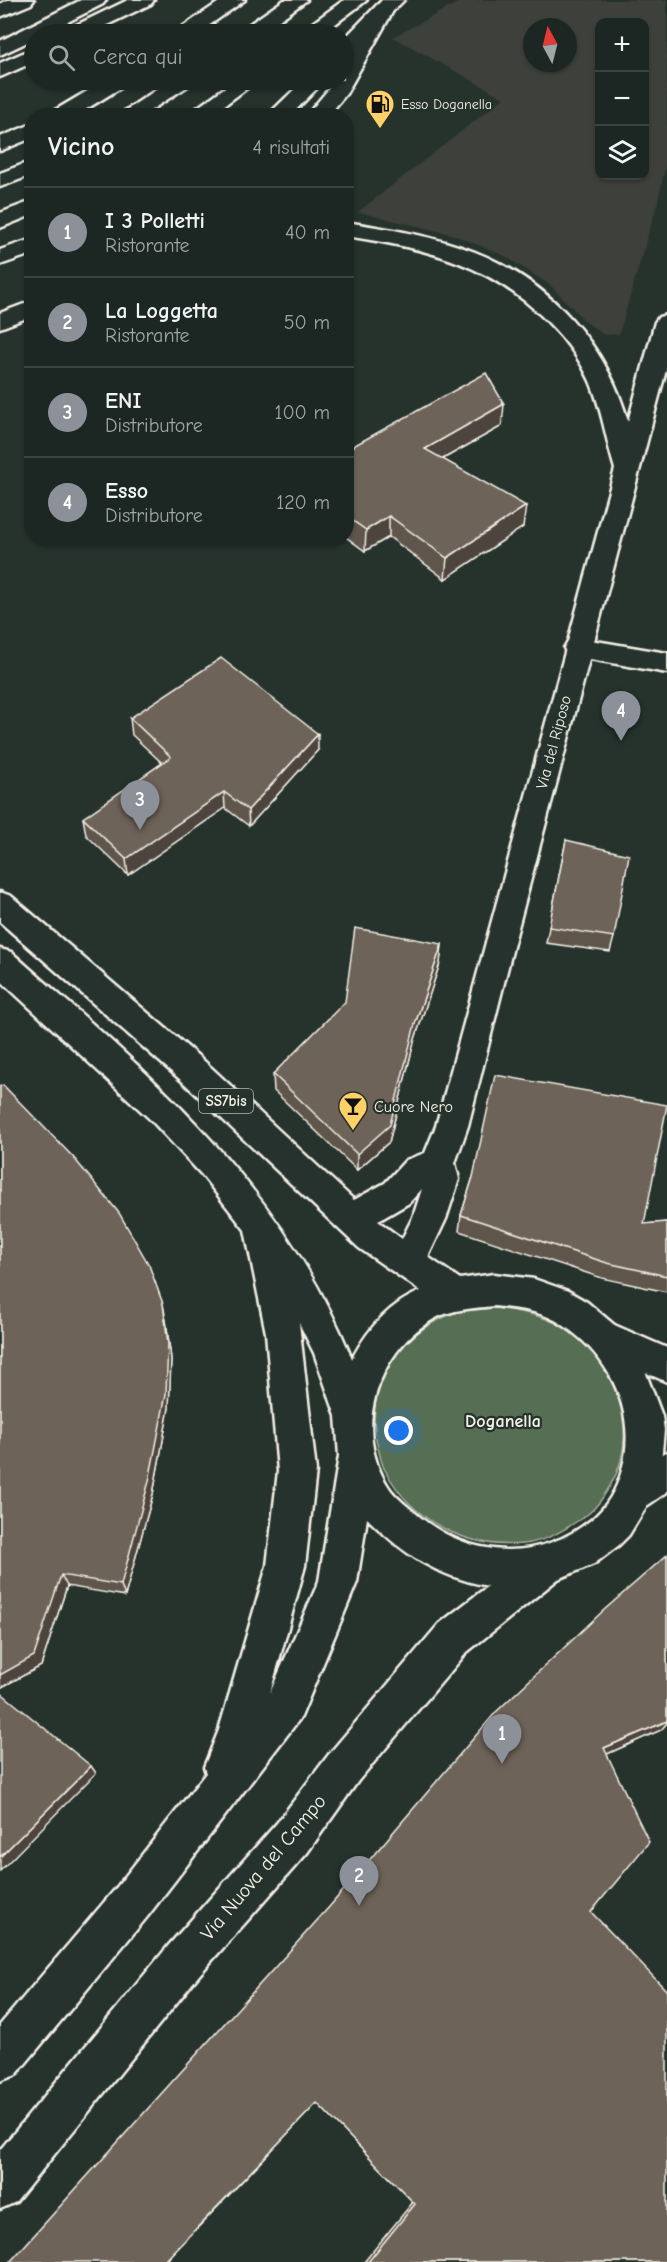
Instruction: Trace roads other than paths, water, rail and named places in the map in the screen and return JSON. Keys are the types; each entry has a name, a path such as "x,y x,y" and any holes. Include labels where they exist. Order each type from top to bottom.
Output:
{"main road":[{"path":"0,11 24,0"},
{"path":"49,24 96,0"},
{"path":"94,24 144,0"},
{"path":"200,24 235,0"},
{"path":"262,24 297,0"},
{"path":"324,24 357,0"},
{"path":"354,40 389,4"},
{"path":"354,63 389,4"},
{"path":"0,49 24,37"},
{"path":"0,71 24,59"},
{"path":"73,108 103,90"},
{"path":"140,108 168,90"},
{"path":"208,108 234,90"},
{"path":"285,108 304,90"},
{"path":"323,108 338,90"},
{"path":"0,146 24,134"},
{"path":"0,181 24,170"},
{"path":"0,221 24,210"},
{"path":"354,230 394,236 437,247 484,264 547,308 576,339 596,370 607,395 627,469"},
{"path":"0,258 24,249"},
{"path":"0,321 24,311"},
{"name":"Via del Riposo","path":"407,1264 429,1219 442,1179 438,1163 452,1126 667,322"},
{"path":"578,648 667,663"},
{"name":"SS7bis","path":"0,904 193,1071 351,1219 407,1264 454,1295"},
{"path":"0,961 166,1115 215,1166 261,1227 296,1282 329,1346 353,1413 357,1457 338,1582 287,1703 132,1902 0,2059"},
{"path":"351,1219 375,1208 397,1193 418,1170 438,1163"},
{"path":"206,1805 239,1732 271,1625 286,1566 297,1471 284,1333 261,1227"},
{"path":"353,1413 363,1372 386,1336 419,1309 454,1295 494,1290 534,1295 573,1312 605,1337 667,1365"},
{"path":"357,1457 375,1499 407,1533 448,1558 496,1570 544,1566 584,1549 608,1530 627,1508 635,1492 647,1428 639,1396 626,1365 605,1337"},
{"path":"635,1492 667,1470"},
{"name":"Via Nuova del Campo","path":"0,2186 184,1960 292,1838 344,1767 453,1638 544,1566"}],"place":[{"name":"Esso Doganella","path":"380,130"},
{"name":"Esso","path":"621,741"},
{"name":"ENI","path":"140,830"},
{"name":"Cuore Nero","path":"353,1132"},
{"name":"I 3 Polletti","path":"502,1764"},
{"name":"La Loggetta","path":"359,1906"}],"district":[{"name":"Doganella","path":"503,1421"}]}
